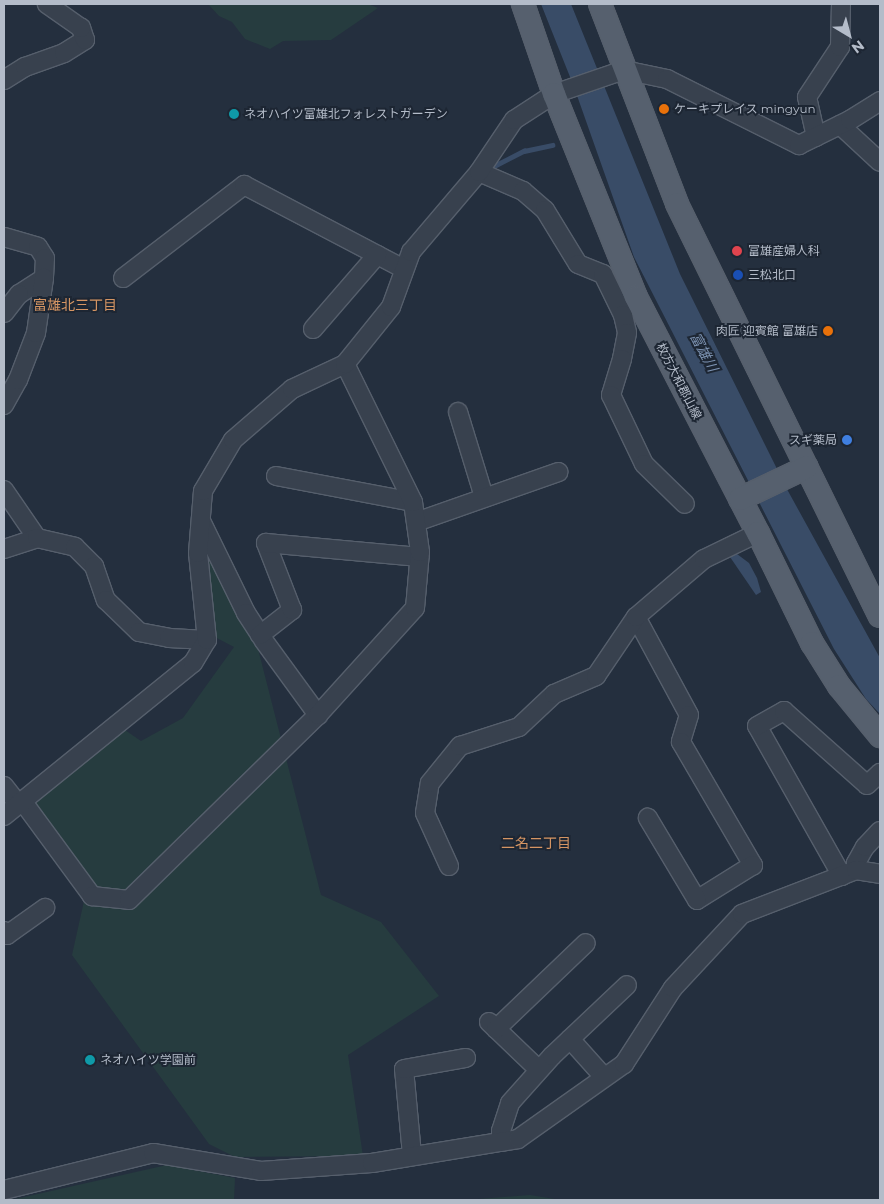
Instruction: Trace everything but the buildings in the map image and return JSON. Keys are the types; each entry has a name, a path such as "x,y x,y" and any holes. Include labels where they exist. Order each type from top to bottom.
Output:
{"main road":[{"name":"枚方大和郡山線","path":"523,4 564,91 636,297 758,533 812,643 838,686 880,736"},
{"path":"600,4 677,204 742,341 807,467 880,616"},
{"path":"740,499 807,467"}],"street":[{"path":"4,80 25,67 64,53 85,40 81,28 47,4"},
{"path":"816,137 806,97 840,47 841,4"},
{"path":"4,816 193,663 207,640 198,553 199,517 203,491 232,440 292,389 345,364 391,307 411,252 479,172 514,120 564,91 624,70 667,80 799,145 840,125 880,101"},
{"path":"840,125 880,162"},
{"path":"479,172 523,191 544,210 578,264 603,274 622,314 627,334 622,359 611,395 644,464 685,504"},
{"path":"123,278 244,185 404,269"},
{"path":"4,237 38,247 45,258 36,334 18,380 4,405"},
{"path":"313,329 377,255"},
{"path":"4,312 20,294 44,278"},
{"path":"4,786 18,804 26,806 92,896 129,900 318,715 415,608 419,557 413,502 345,364"},
{"path":"458,412 484,497"},
{"path":"416,522 559,472"},
{"path":"276,476 413,502"},
{"path":"6,498 37,538"},
{"path":"199,517 246,613 318,715"},
{"path":"449,866 425,813 430,783 460,746 519,727 554,694 596,676 636,617 704,559 758,533"},
{"path":"4,549 37,538 75,547 94,566 106,600 139,632 169,638 207,640"},
{"path":"260,635 292,610 266,544 419,557"},
{"path":"636,617 689,715 681,742 753,865 697,900 648,818"},
{"path":"849,873 757,726 784,711 867,785 880,773"},
{"path":"849,873 865,846 880,832"},
{"path":"4,1190 153,1153 261,1171 372,1163 518,1139 624,1064 673,988 742,914 849,873 880,874"},
{"path":"4,931 7,935 45,908"},
{"path":"539,1070 493,1026 586,943"},
{"path":"501,1142 501,1132 510,1103 539,1070 626,985"},
{"path":"570,1039 604,1077"},
{"path":"412,1155 404,1069 466,1058"}],"green space":[{"path":"208,4 368,4 378,8 331,40 283,41 270,49 245,39 232,22 219,16"},
{"path":"199,525 256,641 321,895 381,922 439,996 348,1055 363,1156 235,1157 209,1144 72,955 88,883 33,806 122,728 141,741 183,718 234,647 211,635"},
{"path":"167,1165 235,1178 234,1200 11,1200"},
{"path":"530,1195 561,1200 466,1200"}],"water":[{"name":"富雄川","path":"541,4 571,4 680,274 788,491 880,658 880,714 866,699 834,649 634,257 574,87"},
{"path":"737,554 749,563 757,578 761,592 756,595 730,557"}],"waterway":[{"path":"494,166 524,151 552,145"}],"place":[{"name":"ケーキプレイス mingyun","path":"664,109"},
{"name":"ネオハイツ富雄北フォレストガーデン","path":"234,114"},
{"name":"富雄産婦人科","path":"737,251"},
{"name":"三松北口","path":"738,275"},
{"name":"肉匠 迎賓館 富雄店","path":"828,331"},
{"name":"スギ薬局","path":"847,440"},
{"name":"ネオハイツ学園前","path":"90,1060"}],"district":[{"name":"富雄北三丁目","path":"75,305"},
{"name":"二名二丁目","path":"536,843"}]}
